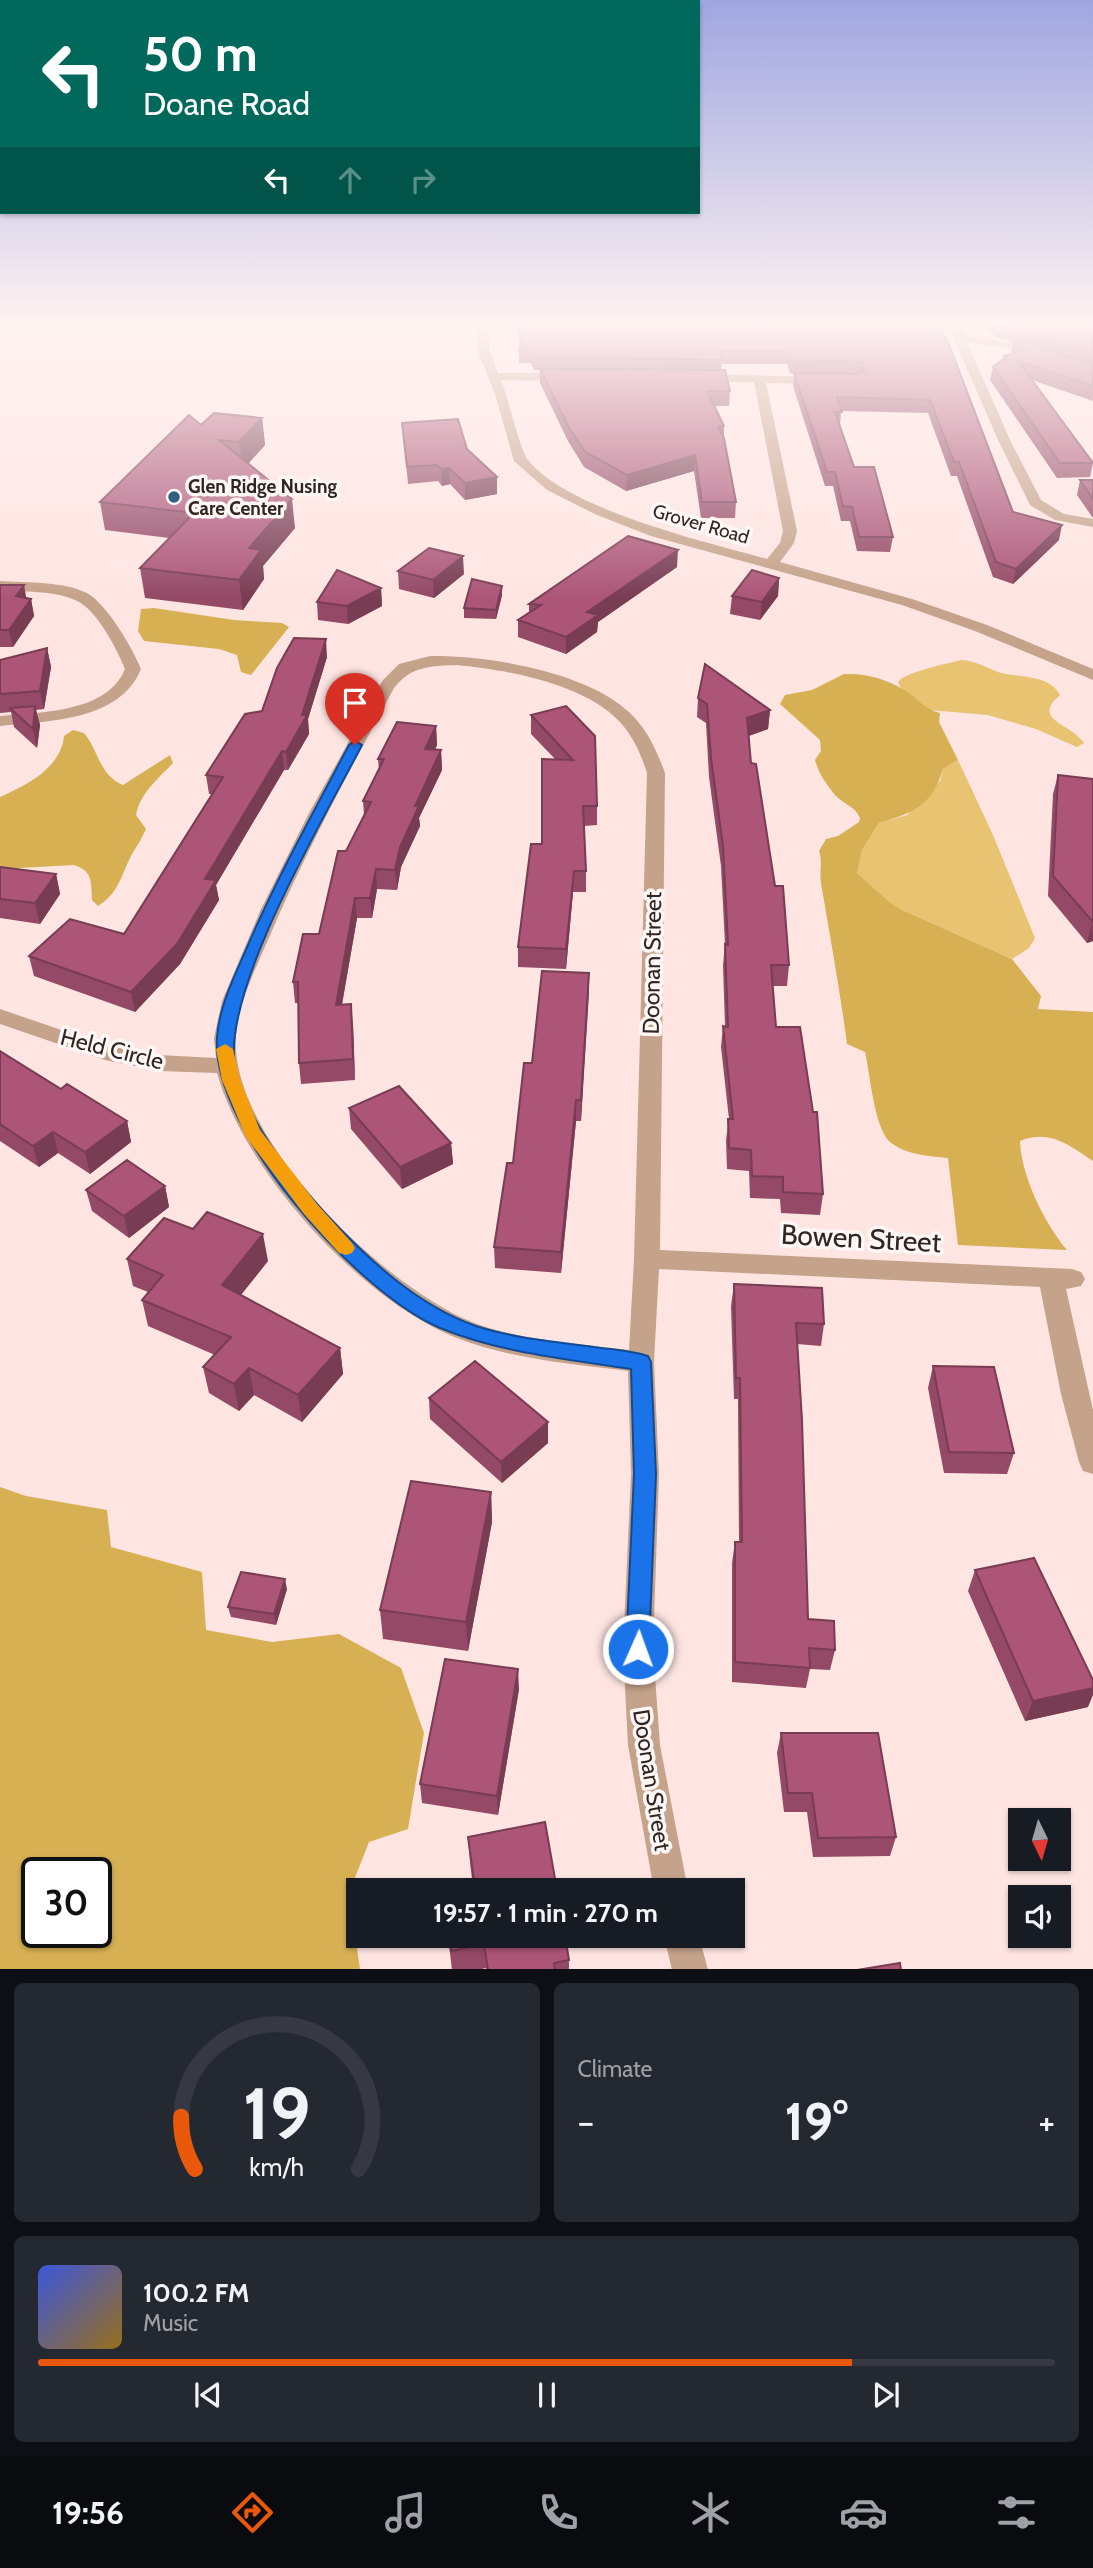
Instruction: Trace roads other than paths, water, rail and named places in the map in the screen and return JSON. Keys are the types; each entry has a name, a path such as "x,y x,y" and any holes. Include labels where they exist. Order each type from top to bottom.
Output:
{"street":[{"name":"Grover Road","path":"507,415 521,461 541,480 602,512 656,533 907,602 1093,676"},
{"path":"766,415 790,531 788,543 771,564"},
{"path":"993,415 1035,502 1055,516 1093,523"},
{"path":"0,586 73,593 87,600 124,646 132,663 132,676 126,687 103,702 58,713 0,721"},
{"name":"Doonan Street","path":"641,1362 475,1334 443,1321 401,1294 353,1256 252,1133 240,1107 227,1066 225,1037 231,1007 273,904 367,722 396,674 422,662 452,661 519,670 580,689 608,704 634,726 647,748 656,773 647,1259 641,1362 645,1474 638,1627 639,1695 653,1798 669,1878"},
{"name":"Held Circle","path":"0,1016 106,1053 159,1063 227,1066"},
{"name":"Bowen Street","path":"647,1259 1062,1279 1078,1407 1093,1462"},
{"path":"684,1948 690,1969"}],"place":[{"name":"Glen Ridge Nusing Care Center","path":"174,497"}]}
